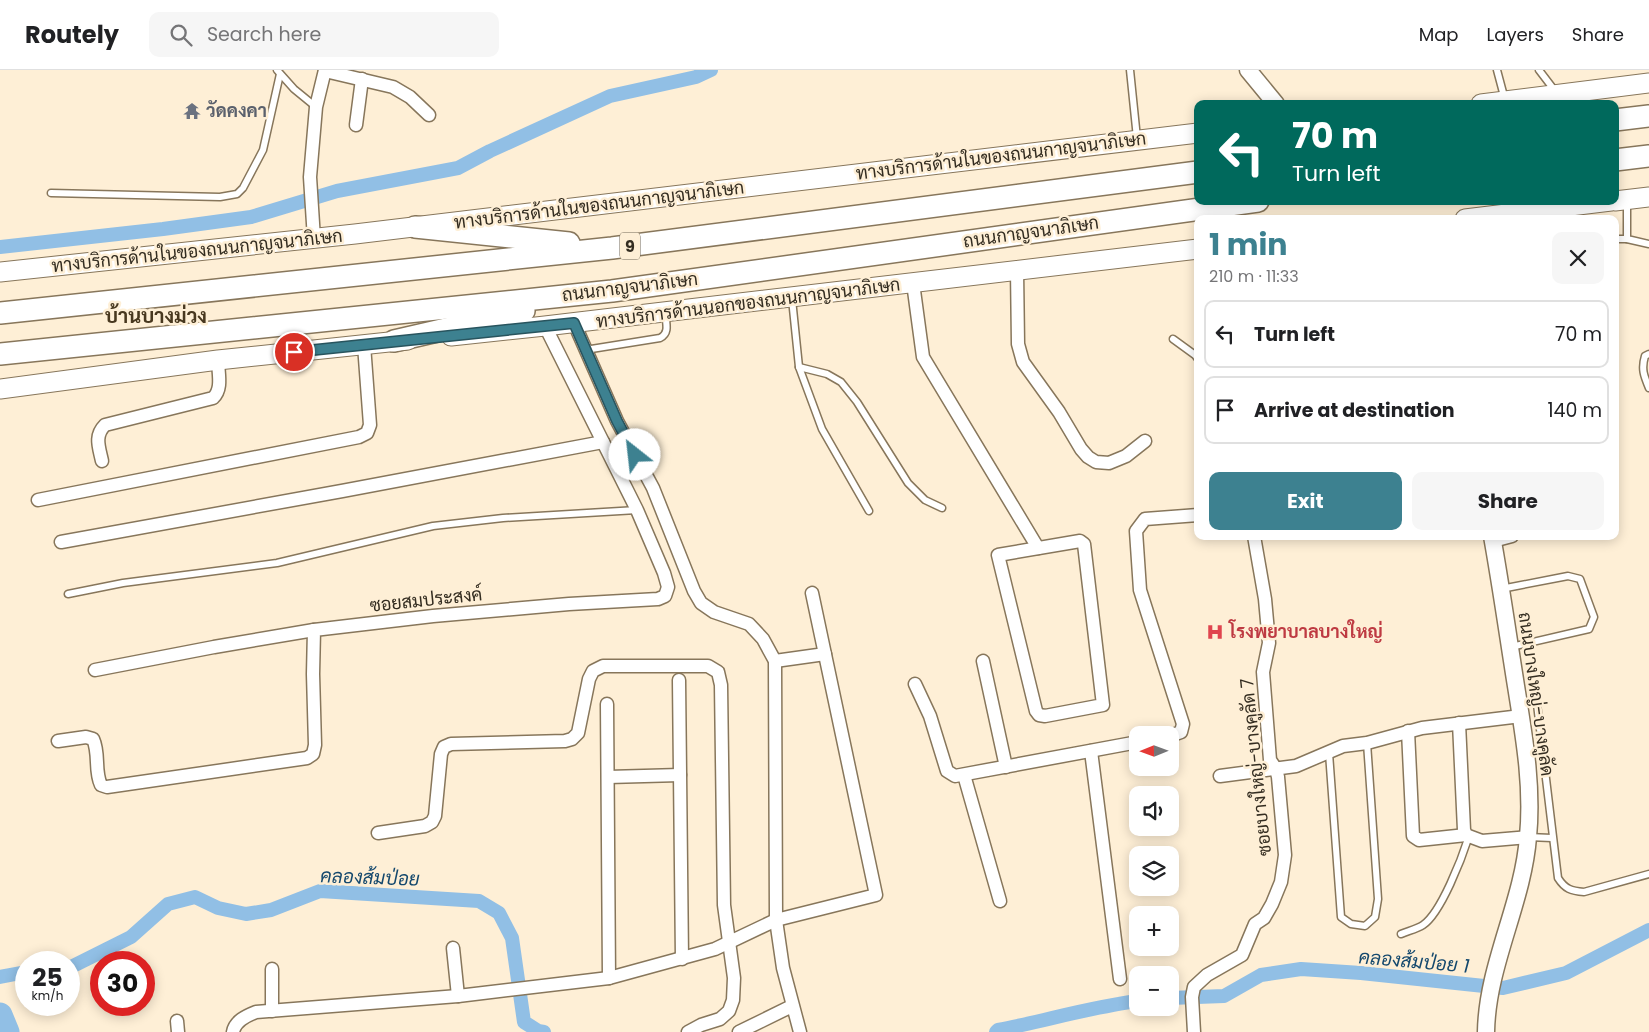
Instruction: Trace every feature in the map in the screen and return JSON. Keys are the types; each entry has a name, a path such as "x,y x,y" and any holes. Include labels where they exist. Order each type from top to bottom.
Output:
{"highway":[{"path":"1619,120 1649,116"},
{"path":"1619,160 1649,156"},
{"path":"1619,162 1649,166"},
{"name":"9","path":"0,313 612,248 1194,173"},
{"name":"ถนนกาญจนาภิเษก","path":"0,354 612,291 1229,205"},
{"path":"416,227 612,248"},
{"path":"394,341 612,291"}],"main road":[{"path":"1513,100 1649,83"},
{"name":"ทางบริการด้านในของถนนกาญจนาภิเษก","path":"0,272 314,239 1194,133"},
{"path":"1619,200 1649,197"},
{"path":"1496,215 1577,205"},
{"name":"ทางบริการด้านนอกของถนนกาญจนาภิเษก","path":"0,389 218,360 574,323 1194,249"}],"street":[{"path":"314,239 310,177 316,107 325,70 393,87 410,97 429,116"},
{"path":"1248,70 1273,100"},
{"path":"356,125 362,78"},
{"path":"1017,270 1018,344 1023,362 1088,457 1096,462 1109,463 1126,456 1145,441"},
{"path":"913,283 923,357 1038,548"},
{"path":"574,323 617,421 653,488 694,591 701,603 714,612 749,624 763,639 775,661 776,920 783,968 800,1032"},
{"name":"ซอยสมประสงค์","path":"314,630 433,616 569,604 658,599 666,596 668,587 664,573 637,510 545,326"},
{"path":"38,500 359,437 367,433 370,425 364,345"},
{"path":"102,460 98,437 100,430 105,426 213,398 218,393 218,360"},
{"path":"61,542 352,490 603,442"},
{"path":"1179,733 1181,732 1183,724 1140,590 1136,531 1145,519 1194,515"},
{"name":"ซอยบางใหญ่-บางคูลัด 7","path":"1194,1032 1192,997 1194,987 1207,975 1242,955 1255,924 1264,918 1272,904 1281,882 1285,855 1276,768 1270,760 1263,676 1269,643 1265,599 1255,540"},
{"name":"ถนนบางใหญ่-บางคูลัด","path":"1486,1032 1486,1008 1521,880 1528,837 1528,759 1493,540"},
{"path":"1080,541 1084,544 1104,701 1101,706 1045,716 1039,715 1036,711 998,555 1038,548 1080,541"},
{"path":"233,1032 234,1028 243,1018 256,1012 458,996 609,978 682,959 729,944 776,920 876,895 812,592"},
{"path":"58,740 86,737 94,739 98,779 101,786 107,787 307,758 313,754 315,745 314,630 95,670"},
{"path":"775,661 825,654"},
{"path":"982,661 1006,767"},
{"path":"378,832 425,826 432,822 435,816 441,754 444,747 451,744 565,741 572,739 578,734 589,679 594,671 603,666 708,666 718,672 722,685 724,905 734,978 733,1000 729,1011 720,1019 701,1025 688,1032"},
{"path":"679,680 682,959"},
{"path":"915,684 930,716 947,771 955,776 1129,744"},
{"path":"607,704 609,978"},
{"path":"1220,776 1296,766 1343,746 1367,743 1408,731 1521,716"},
{"path":"1459,723 1464,830 1467,836"},
{"path":"1408,731 1413,836 1419,840 1467,836 1482,841 1528,837"},
{"path":"1091,751 1120,979"},
{"path":"608,778 680,775"},
{"path":"964,775 1000,901"},
{"path":"453,948 458,996"},
{"path":"272,970 272,1011"},
{"path":"739,1032 792,1006"}],"lane":[{"path":"1130,70 1137,140"},
{"path":"1497,70 1506,100"},
{"path":"1539,70 1557,94"},
{"path":"278,72 294,90 316,107"},
{"path":"51,193 220,197 237,194 243,188 263,150 278,72"},
{"path":"1619,204 1627,239"},
{"path":"1619,240 1627,239 1649,244"},
{"path":"792,298 800,366 822,429 869,511"},
{"path":"585,350 665,336 667,332 665,312"},
{"path":"1173,339 1194,354"},
{"path":"1649,354 1645,356 1642,365 1643,374 1649,388"},
{"path":"800,366 827,374 841,382 857,402 908,483 925,500 942,508"},
{"path":"68,594 123,583 277,563 432,526 503,518 637,510"},
{"path":"1501,589 1568,576 1580,579 1594,618 1589,629 1510,647"},
{"path":"1536,696 1558,878 1564,887 1573,892 1584,892 1649,874"},
{"path":"1329,753 1341,917 1351,924 1365,926 1375,917 1378,899 1367,743"},
{"path":"1401,934 1422,926 1433,916 1463,854 1467,836"},
{"path":"1528,837 1552,838"}],"waterway":[{"path":"0,247 251,217 337,191 458,168 490,151 610,96 696,77 711,70"},
{"name":"คลองส้มป่อย","path":"80,962 131,937 168,904 195,897 218,908 246,914 271,910 320,891 479,901 499,913 512,938 524,1022 538,1031 544,1032"},
{"name":"คลองส้มป่อย 1","path":"1179,998 1224,996 1261,975 1301,969 1361,973 1503,988 1566,973 1649,930"},
{"name":"คลองส้มป่อย","path":"0,977 15,974"},
{"name":"คลองส้มป่อย 1","path":"996,1032 1085,1010 1129,1002"},
{"path":"0,1015 7,1032"}],"place":[{"name":"วัดคงคา","path":"192,111"},
{"name":"โรงพยาบาลบางใหญ่","path":"1215,632"}],"district":[{"name":"บ้านบางม่วง","path":"156,316"}],"route":[{"path":"294,352 574,323 617,421 635,455"}]}
